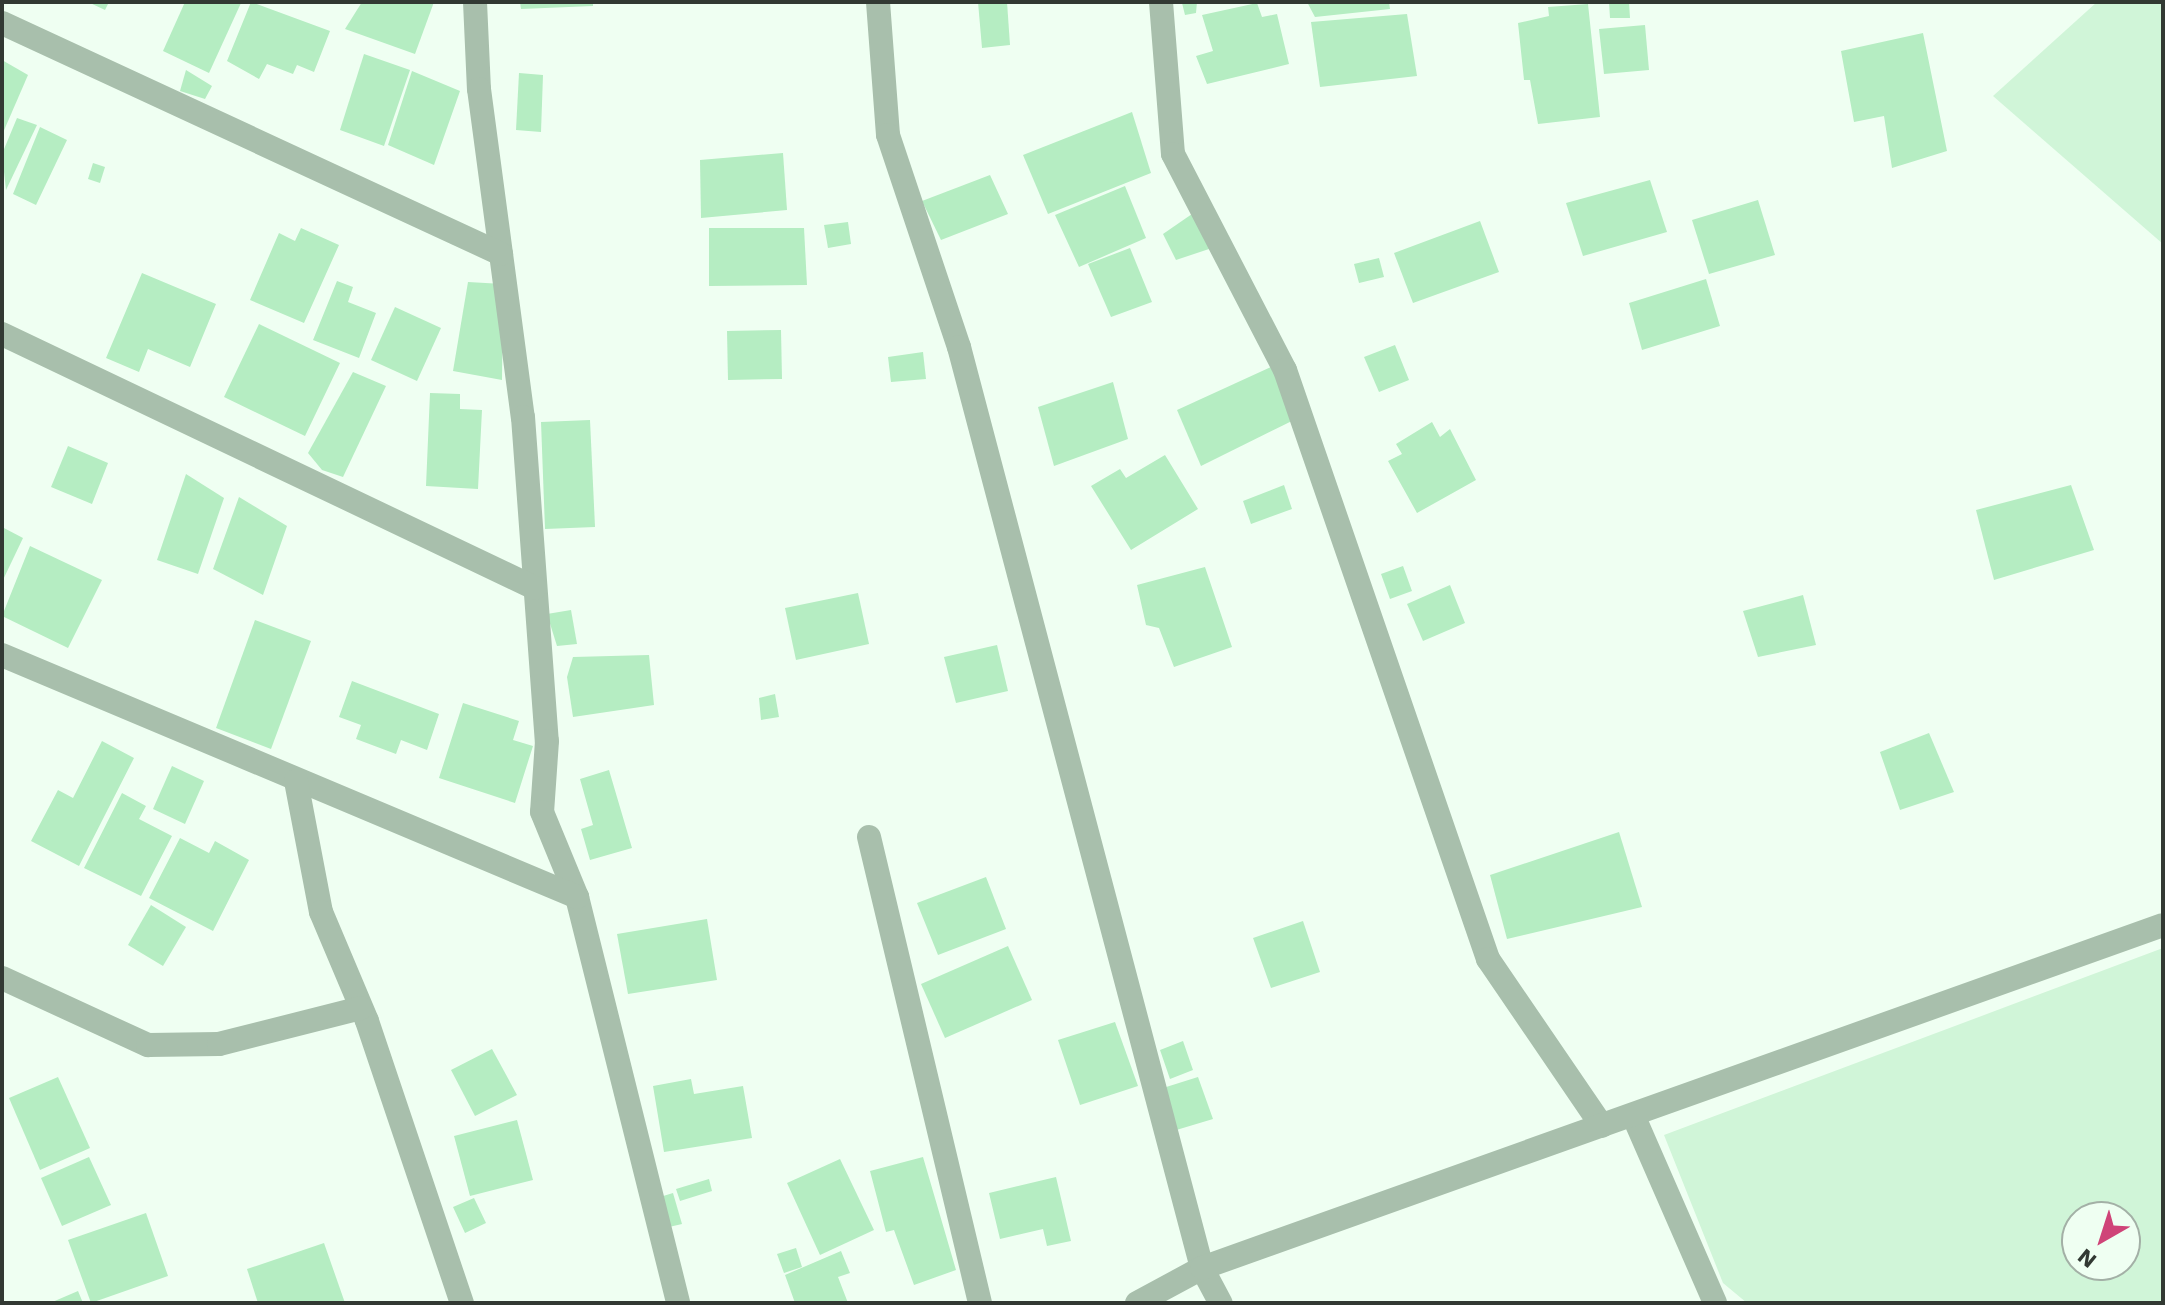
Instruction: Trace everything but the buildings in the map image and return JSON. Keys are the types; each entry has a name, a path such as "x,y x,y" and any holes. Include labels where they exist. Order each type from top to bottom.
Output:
{"street":[{"path":"475,2 535,588 547,741 542,812 577,897 678,1303"},
{"path":"878,2 888,135 959,347 1202,1268 1221,1303"},
{"path":"1161,2 1173,154 1285,370 1488,959 1602,1126"},
{"path":"2,23 501,254"},
{"path":"2,334 535,588"},
{"path":"2,655 577,897"},
{"path":"296,781 321,912 361,1008 462,1303"},
{"path":"869,837 980,1303"},
{"path":"1137,1303 1202,1268 2163,925"},
{"path":"2,978 148,1045 219,1044 361,1008"},
{"path":"1633,1115 1715,1303"}],"green space":[{"path":"2097,2 2163,2 2163,244 1993,96"},
{"path":"2163,948 2163,1303 1747,1303 1723,1283 1664,1135"}]}
